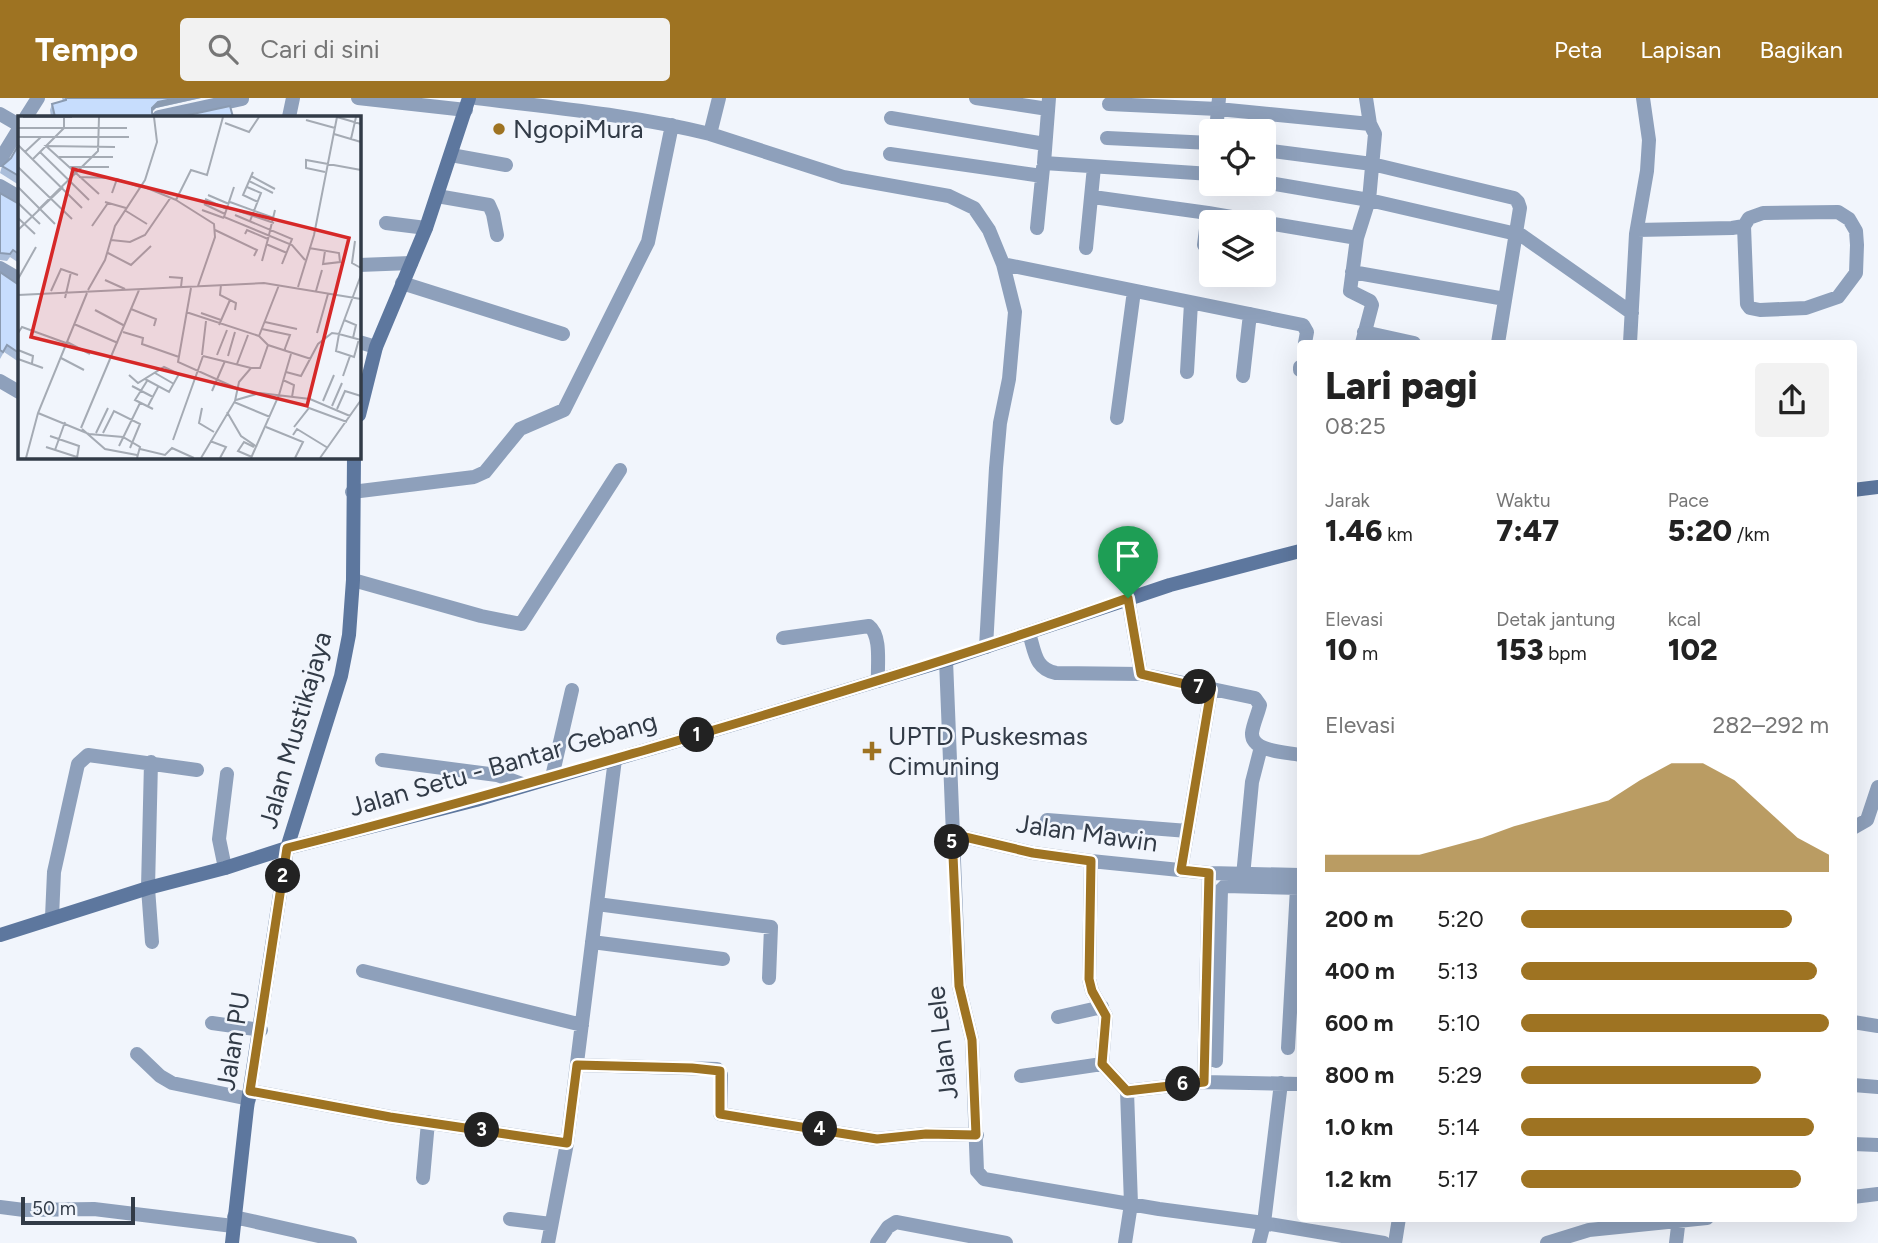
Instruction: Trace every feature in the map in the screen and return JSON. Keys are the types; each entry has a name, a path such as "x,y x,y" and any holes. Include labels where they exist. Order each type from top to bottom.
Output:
{"main road":[{"path":"360,411 376,346 426,228 468,104"},
{"name":"Jalan Mustikajaya","path":"287,848 341,676 349,635 354,580 354,458"},
{"path":"1857,489 1878,487"},
{"name":"Jalan Setu - Bantar Gebang","path":"0,935 52,917 287,848 433,812 615,759 946,660 1170,584 1297,552"},
{"name":"Jalan PU","path":"232,1243 249,1095 287,848"}],"street":[{"path":"27,116 38,98"},
{"path":"289,116 293,98"},
{"path":"358,98 468,104"},
{"path":"477,98 672,125 710,134 843,177 949,196 966,202 982,216 1003,264 1015,312 1009,379 1000,423 996,468 986,647"},
{"path":"710,134 719,98"},
{"path":"976,98 1048,104 1037,228"},
{"path":"1366,98 1370,124 1375,134 1369,200 1357,238 1350,291 1372,303 1363,338 1383,340"},
{"path":"1630,340 1637,230 1647,171 1649,140 1643,98"},
{"path":"164,116 242,99"},
{"path":"1109,104 1219,104 1370,124"},
{"path":"0,114 18,126"},
{"path":"891,118 1045,144"},
{"path":"352,492 474,477 485,472 520,429 564,410 648,242 672,125"},
{"path":"0,160 18,129"},
{"path":"1107,138 1199,142"},
{"path":"1276,152 1372,164 1514,198 1520,208 1498,340"},
{"path":"890,154 1043,169 1094,167 1199,173"},
{"path":"451,155 506,165"},
{"path":"1086,248 1094,167"},
{"path":"1276,184 1369,200 1516,234 1632,313"},
{"path":"0,186 18,196"},
{"path":"437,196 489,205 496,235"},
{"path":"1093,197 1199,211"},
{"path":"1838,212 1849,219 1856,231 1856,272 1838,296 1820,304 1806,308 1750,308 1747,304 1744,226 1749,218 1763,213 1838,212"},
{"path":"386,222 426,228"},
{"path":"1276,224 1357,238"},
{"path":"1637,230 1744,226"},
{"path":"360,265 411,263"},
{"path":"1003,264 1303,325 1307,332 1306,340"},
{"path":"0,268 18,278"},
{"path":"1352,272 1505,299"},
{"path":"402,283 563,334"},
{"path":"1117,418 1134,291"},
{"path":"1187,372 1191,303"},
{"path":"1243,376 1250,314"},
{"path":"360,342 376,346"},
{"path":"0,381 18,391"},
{"path":"354,580 481,616 522,624 620,470"},
{"path":"1128,598 1141,674"},
{"path":"783,638 869,625 876,637 878,681"},
{"path":"1029,633 1040,666 1046,671 1141,674 1258,701 1260,705 1252,736 1255,743 1261,747 1297,754"},
{"name":"Jalan Lele","path":"946,660 959,986 972,1040 977,1171 984,1178 1384,1243"},
{"path":"552,777 572,690"},
{"path":"1181,870 1211,690"},
{"path":"1243,876 1252,782 1261,747"},
{"path":"52,917 54,872 78,764 88,755 197,770"},
{"path":"548,1243 567,1143 615,759"},
{"path":"382,760 497,775 525,785"},
{"path":"151,762 148,888 152,942"},
{"path":"225,868 219,835 227,774"},
{"path":"1857,826 1867,820 1878,786"},
{"path":"1047,820 1188,831"},
{"name":"Jalan Mawin","path":"952,834 1033,853 1297,884"},
{"path":"1091,861 1089,979 1092,991 1106,1016 1102,1064 1127,1091 1132,1204 1125,1243"},
{"path":"1204,1082 1209,873"},
{"path":"1216,1061 1221,890 1224,886 1297,884"},
{"path":"597,904 771,927 769,978"},
{"path":"1288,1048 1297,914"},
{"path":"592,942 723,959"},
{"path":"363,971 582,1025"},
{"path":"1058,1017 1102,1007"},
{"path":"212,1023 261,1030"},
{"path":"1857,1023 1878,1026"},
{"path":"137,1054 160,1076 172,1083 567,1143"},
{"path":"1021,1076 1102,1064"},
{"path":"577,1065 717,1069 721,1075 720,1114 877,1139 926,1134 976,1135"},
{"path":"1127,1091 1204,1082 1297,1084"},
{"path":"1259,1243 1264,1223 1281,1083"},
{"path":"1857,1085 1878,1087"},
{"path":"423,1178 428,1122"},
{"path":"1857,1144 1878,1144"},
{"path":"1857,1197 1878,1194"},
{"path":"0,1207 24,1210 94,1209 234,1221 350,1243"},
{"path":"510,1219 551,1224"},
{"path":"877,1243 888,1227 896,1222 1006,1243"},
{"path":"1395,1243 1398,1222"},
{"path":"1547,1243 1588,1230 1661,1222"},
{"path":"1675,1243 1679,1222"}],"building":[{"path":"177,98 158,102 152,108 154,116 55,116 52,104 66,100"},
{"path":"230,106 233,116 184,116"},
{"path":"18,146 18,175 2,166 11,158"},
{"path":"0,193 18,203 18,253 13,250 10,254 0,253"},
{"path":"0,272 18,284 18,352 7,345 3,352 0,350"}],"place":[{"name":"NgopiMura","path":"499,129"},
{"name":"UPTD Puskesmas Cimuning","path":"872,751"}],"route":[{"path":"1128,598 1141,674 1211,690 1181,870 1209,873 1204,1082 1127,1091 1102,1064 1106,1016 1092,991 1089,979 1091,861 1033,853 952,834 959,986 972,1040 976,1135 926,1134 877,1139 720,1114 721,1075 717,1069 577,1065 567,1143 390,1117 250,1091 287,848 476,800 810,702 1029,633 1128,598"}]}
